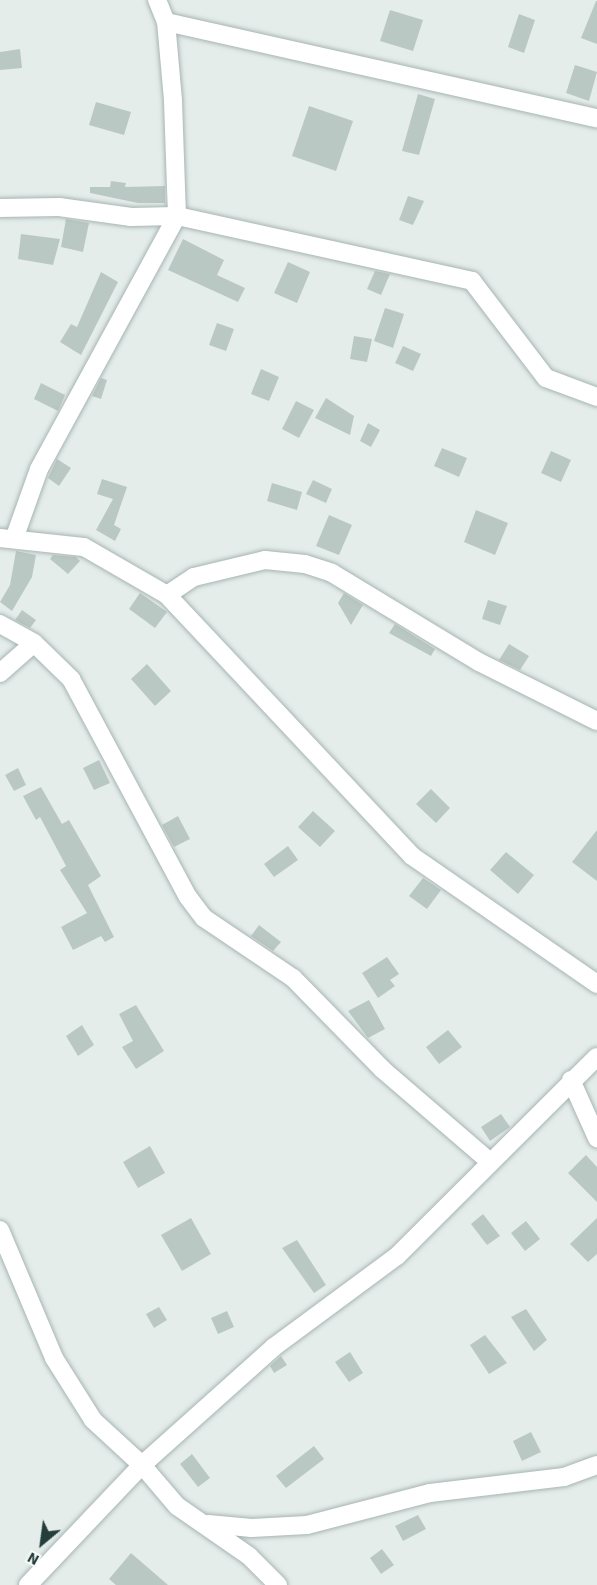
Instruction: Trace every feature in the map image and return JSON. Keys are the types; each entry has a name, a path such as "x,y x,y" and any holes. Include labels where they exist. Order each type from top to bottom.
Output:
{"street":[{"path":"157,0 166,22 177,216 39,469 7,538 84,547 167,595 412,856 597,984"},
{"path":"166,22 597,118"},
{"path":"0,208 58,207 131,217 177,216 472,281 546,378 597,397"},
{"path":"167,595 194,577 265,560 304,564 332,573 479,662 597,721"},
{"path":"0,624 34,643 71,679 188,897 204,918 293,978 382,1069 490,1162"},
{"path":"0,673 34,643"},
{"path":"28,1585 142,1465 274,1347 397,1256 571,1080 597,1057"},
{"path":"571,1080 597,1138"},
{"path":"0,1230 54,1358 93,1420 142,1465 177,1506 208,1524 278,1585"},
{"path":"208,1524 252,1528 307,1525 430,1493 564,1477 597,1465"}],"building":[{"path":"597,1 597,44 581,38"},
{"path":"390,10 423,20 413,51 380,41"},
{"path":"519,14 535,20 524,53 508,47"},
{"path":"20,49 22,68 0,70 0,52"},
{"path":"575,65 597,72 589,101 566,93"},
{"path":"418,94 435,99 419,155 402,151"},
{"path":"96,102 131,112 124,135 89,125"},
{"path":"309,106 353,121 336,171 292,156"},
{"path":"111,181 126,183 125,187 165,186 165,203 138,203 90,193 90,187 110,187"},
{"path":"408,196 424,201 413,225 399,220"},
{"path":"66,219 89,223 83,252 61,247"},
{"path":"21,234 60,239 53,265 18,259"},
{"path":"183,239 224,260 217,275 245,288 238,302 168,270"},
{"path":"288,262 310,272 297,303 274,293"},
{"path":"375,271 390,274 381,295 367,289"},
{"path":"101,272 118,282 81,355 60,342 71,324 77,327"},
{"path":"385,308 404,314 393,348 374,341"},
{"path":"217,323 234,329 226,351 209,345"},
{"path":"354,336 372,339 367,362 350,359"},
{"path":"403,346 421,354 413,371 395,363"},
{"path":"261,369 279,377 269,401 251,394"},
{"path":"101,378 107,380 101,399 92,396"},
{"path":"41,383 65,395 58,411 34,399"},
{"path":"326,398 354,416 350,435 315,418"},
{"path":"296,401 314,410 299,438 282,429"},
{"path":"368,423 380,430 371,447 360,441"},
{"path":"442,448 467,458 459,477 434,466"},
{"path":"551,451 571,460 561,482 541,473"},
{"path":"57,459 71,468 59,486 48,478"},
{"path":"102,479 127,487 114,525 121,529 115,541 96,530 113,499 97,494"},
{"path":"313,480 332,489 326,503 306,494"},
{"path":"272,483 302,492 297,510 267,501"},
{"path":"476,510 508,523 495,555 464,542"},
{"path":"329,515 352,525 339,555 316,546"},
{"path":"16,551 36,555 32,577 12,611 0,602 10,585"},
{"path":"53,555 76,557 80,561 68,574 50,559"},
{"path":"140,593 167,612 155,628 129,609"},
{"path":"344,593 363,605 351,625 338,603"},
{"path":"488,600 507,606 500,625 482,619"},
{"path":"22,610 36,620 30,628 15,620"},
{"path":"395,624 435,649 431,656 389,633"},
{"path":"509,644 529,656 520,670 499,660"},
{"path":"147,664 171,691 155,706 131,679"},
{"path":"99,760 110,783 94,790 83,768"},
{"path":"18,768 26,785 14,791 5,775"},
{"path":"41,787 62,824 69,820 101,876 88,885 114,937 105,942 101,936 73,950 61,927 87,913 60,870 66,866 40,817 36,820 23,796"},
{"path":"431,789 450,808 436,823 416,804"},
{"path":"313,811 335,831 320,847 298,827"},
{"path":"178,816 190,839 174,847 162,825"},
{"path":"597,830 597,881 572,862"},
{"path":"288,846 298,860 274,877 264,864"},
{"path":"506,852 534,875 518,894 490,870"},
{"path":"423,878 441,890 427,909 409,896"},
{"path":"259,925 281,942 273,951 251,936"},
{"path":"387,957 399,974 390,980 395,986 378,998 362,973"},
{"path":"369,1000 385,1029 368,1038 348,1011"},
{"path":"136,1005 164,1051 136,1069 122,1047 133,1041 119,1014"},
{"path":"82,1025 94,1045 78,1056 66,1036"},
{"path":"448,1030 462,1047 439,1064 426,1047"},
{"path":"501,1114 510,1127 490,1141 481,1127"},
{"path":"150,1146 165,1173 138,1188 123,1162"},
{"path":"586,1155 597,1167 597,1202 568,1173"},
{"path":"483,1214 500,1236 487,1245 471,1224"},
{"path":"191,1218 211,1254 182,1271 161,1235"},
{"path":"597,1218 597,1254 588,1262 570,1244"},
{"path":"526,1221 540,1239 525,1251 511,1233"},
{"path":"297,1240 326,1285 314,1293 282,1248"},
{"path":"159,1307 167,1320 154,1328 146,1314"},
{"path":"526,1309 547,1340 534,1351 511,1317"},
{"path":"227,1311 234,1327 218,1334 211,1318"},
{"path":"485,1335 507,1363 489,1374 470,1345"},
{"path":"350,1352 363,1373 349,1382 335,1362"},
{"path":"281,1356 287,1365 274,1373 270,1366"},
{"path":"531,1432 541,1452 522,1461 513,1441"},
{"path":"314,1446 324,1459 286,1488 276,1476"},
{"path":"192,1454 210,1478 198,1487 180,1464"},
{"path":"418,1515 426,1529 403,1541 395,1526"},
{"path":"382,1549 394,1565 381,1574 370,1558"},
{"path":"131,1553 168,1585 116,1585 109,1579"}]}
